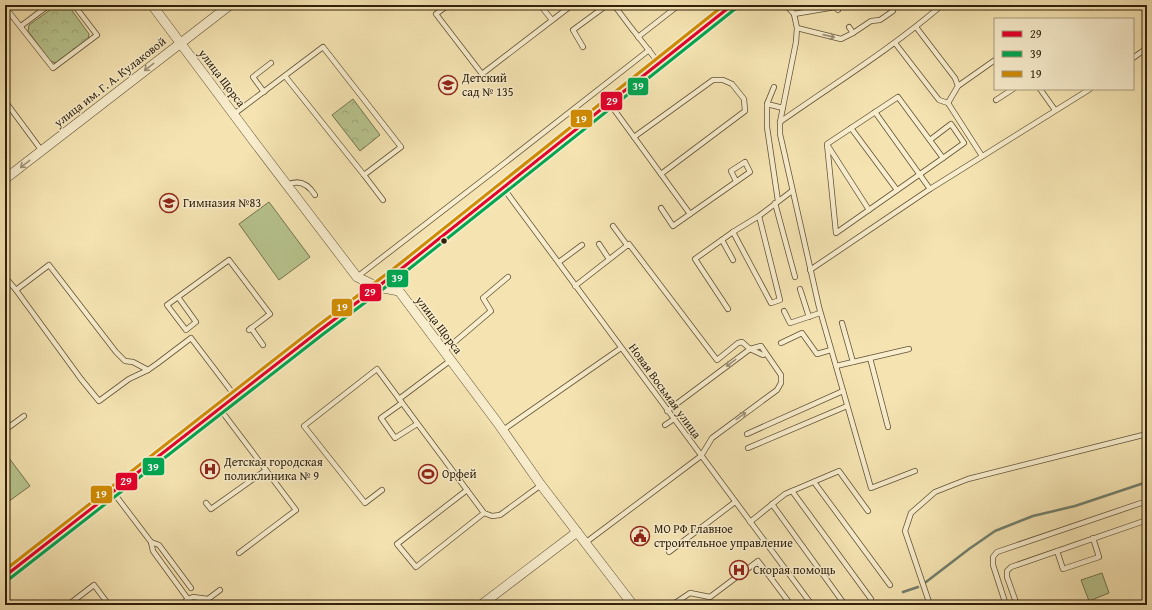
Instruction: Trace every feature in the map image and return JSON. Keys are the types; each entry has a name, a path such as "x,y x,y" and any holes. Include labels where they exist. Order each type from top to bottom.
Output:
{"main road":[{"path":"5,576 319,331 367,296 732,5"}],"street":[{"name":"улица им. Г. А. Кулаковой","path":"5,179 230,5"},
{"name":"улица Щорса","path":"155,6 180,43 357,277 378,287 399,291 503,430 541,485 633,605"},
{"path":"396,273 399,291"},
{"path":"357,277 367,296"},
{"path":"481,605 577,532"}],"lane":[{"path":"20,26 49,5"},
{"path":"5,7 53,68 97,35 74,5"},
{"path":"448,5 436,14 482,74 572,5"},
{"path":"540,5 552,20"},
{"path":"583,47 573,30 607,5"},
{"path":"614,5 659,63"},
{"path":"638,37 679,5"},
{"path":"786,5 794,14 797,28 796,42 782,108 780,134 820,313 871,488 915,471"},
{"path":"797,28 841,38 854,33 871,21 880,20 894,11 889,5"},
{"path":"780,122 895,43 942,5"},
{"path":"794,14 837,7"},
{"path":"849,27 854,33"},
{"path":"916,27 955,78 958,86"},
{"path":"895,43 939,100 948,103 982,156"},
{"path":"234,114 323,47 401,147 364,175"},
{"path":"1134,57 1147,48"},
{"path":"357,277 513,158 649,50"},
{"path":"948,103 958,86 994,61"},
{"path":"264,92 253,77 271,63"},
{"path":"285,76 383,200"},
{"path":"634,137 713,80 723,80 732,84 744,99 745,110 661,174"},
{"path":"774,87 768,104 767,126 777,202 796,277"},
{"path":"996,100 1011,90"},
{"path":"1041,90 1055,110"},
{"path":"810,270 930,189 1088,90"},
{"path":"827,144 898,97 943,158"},
{"path":"5,101 42,150"},
{"path":"609,103 690,214"},
{"path":"768,104 782,108"},
{"path":"875,112 930,189"},
{"path":"827,144 836,233 964,143 951,124 930,140"},
{"path":"851,128 897,190"},
{"path":"827,144 869,210"},
{"path":"661,208 673,226 736,181"},
{"path":"287,185 294,182 301,183 311,189 315,195"},
{"name":"Новая Восьмая улица","path":"503,187 700,456 812,605"},
{"path":"728,309 695,260 733,232 759,216 792,191"},
{"path":"733,232 771,303 780,300 759,216"},
{"path":"613,226 627,246"},
{"path":"722,240 733,260"},
{"path":"599,244 609,259"},
{"path":"576,286 629,244 716,360 738,343 742,342 750,349 764,355"},
{"path":"559,262 582,245"},
{"path":"236,397 166,304 229,260 270,314 250,329 263,345"},
{"path":"16,290 49,265 116,352 126,361 133,362 148,370"},
{"path":"444,351 491,311 483,298 508,277"},
{"path":"5,278 16,290 77,373 99,400 129,379 148,370 191,338"},
{"path":"800,289 809,317"},
{"path":"178,297 196,322 186,330"},
{"path":"784,311 790,323 820,313"},
{"path":"842,323 853,362"},
{"path":"781,343 802,333 817,354 831,350"},
{"path":"585,543 700,456 710,440 777,390 781,383 781,375 761,346 750,349 667,411"},
{"path":"503,430 621,348"},
{"path":"836,366 909,349"},
{"path":"870,358 888,427"},
{"path":"417,424 395,438 381,418 451,360"},
{"path":"382,490 365,503 304,426 377,369 484,513 492,516 500,515 541,485"},
{"path":"747,434 843,391"},
{"path":"748,448 848,406"},
{"path":"220,409 296,510 239,553"},
{"path":"5,430 24,416"},
{"path":"665,426 674,419"},
{"path":"930,605 905,531 911,513 935,492 968,479 1147,434"},
{"path":"206,503 211,509 266,470"},
{"path":"750,522 785,494 839,471 868,512"},
{"path":"814,482 890,585"},
{"path":"467,490 396,544 416,568 484,513"},
{"path":"792,491 871,598"},
{"path":"113,492 151,542 153,551 188,599"},
{"path":"1006,605 993,565 993,557 997,552 1147,501"},
{"path":"669,552 735,502"},
{"path":"772,504 845,605"},
{"path":"1017,605 1007,577 1007,571 1011,567 1145,521 1147,530"},
{"path":"1057,551 1063,569 1092,560 1099,557 1093,538"},
{"path":"151,542 159,545 191,588"},
{"path":"672,605 690,593 710,597 758,561 791,605"},
{"path":"68,605 94,585 109,605"},
{"path":"181,605 193,597 208,600 220,590"}],"green space":[{"path":"57,5 68,5 89,34 88,39 56,63 50,61 28,31 29,25"},
{"path":"353,99 380,135 360,151 332,115"},
{"path":"269,202 310,257 279,280 239,224"},
{"path":"9,458 30,486 5,504 5,461"},
{"path":"1102,573 1109,593 1089,601 1081,580"}],"waterway":[{"path":"926,582 995,531 1033,516 1075,506 1147,482"},
{"path":"903,592 918,587"}],"transit line":[{"name":"19","path":"5,570 316,327 393,269 724,5"},
{"name":"29","path":"5,576 319,331 396,273 732,5"},
{"name":"39","path":"8,580 322,335 399,277 735,9"}],"place":[{"name":"Детский сад № 135","path":"448,85"},
{"name":"Гимназия №83","path":"169,203"},
{"name":"Детская городская поликлиника № 9","path":"210,469"},
{"name":"Орфей","path":"428,474"},
{"name":"МО РФ Главное строительное управление","path":"640,536"},
{"name":"Скорая помощь","path":"739,570"}]}
